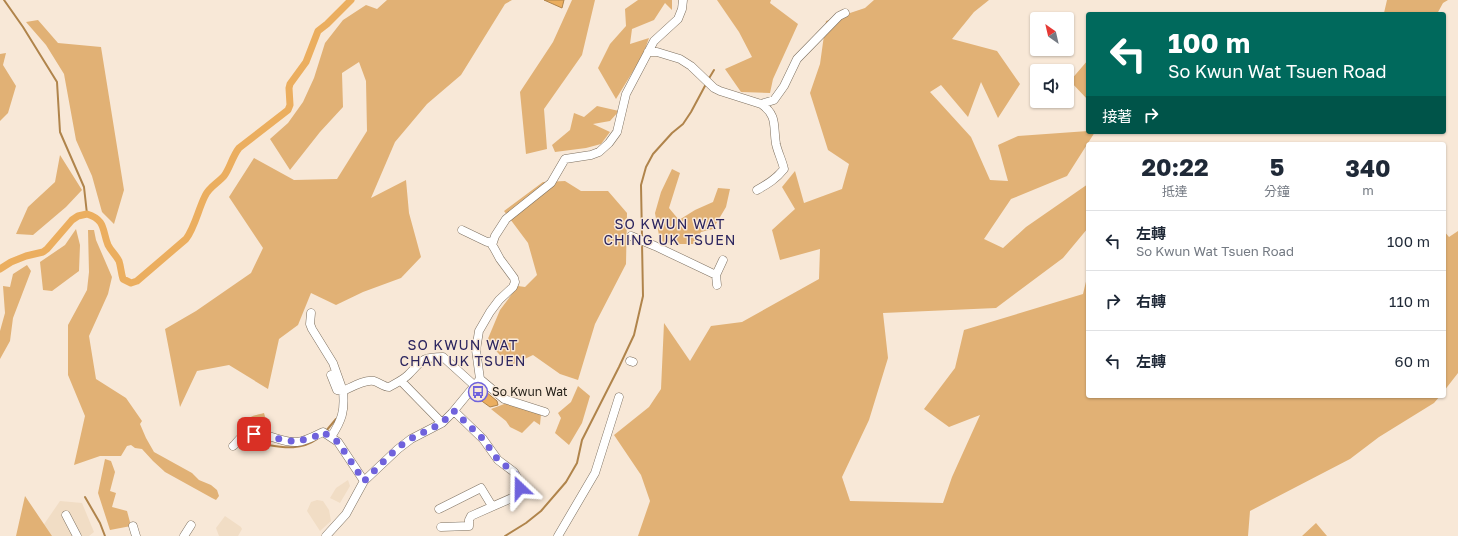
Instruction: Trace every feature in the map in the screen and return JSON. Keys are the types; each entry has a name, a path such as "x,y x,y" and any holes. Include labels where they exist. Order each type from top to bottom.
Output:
{"street":[{"path":"331,535 346,514 364,481 398,448 411,439 442,423 478,382 476,350 479,331 490,312 499,300 513,287 515,282 514,278 494,248 493,241 495,236 506,219 551,183 565,159 591,155 599,152 609,143 617,132 626,94 654,41 678,19 682,9 683,0"},
{"path":"761,104 774,100 784,86 797,59 839,16 845,12"},
{"path":"648,52 657,52 680,59 691,66 714,88 727,94 761,104 768,109 774,118 776,146 784,169 778,177 769,184 757,190"},
{"path":"462,230 487,242 493,241"},
{"path":"633,237 716,275"},
{"path":"717,285 716,275 723,260"},
{"path":"233,446 240,438 246,435 261,434 296,442 327,434 340,423 344,412 341,390 333,363 310,324 311,313"},
{"path":"341,390 367,381 373,381 387,387 408,376 425,358 443,357 478,382 504,398 545,412"},
{"path":"331,375 341,390"},
{"path":"401,381 442,423"},
{"path":"558,536 595,473 619,398"},
{"path":"441,528 469,528 469,520 471,516 514,497 520,488 520,483 514,472 498,460 483,439 454,411"},
{"path":"327,434 338,442 364,481"},
{"path":"439,509 481,488 492,506"},
{"path":"66,515 77,536"},
{"path":"184,536 191,525"},
{"path":"133,526 136,536"}],"shaded area":[{"path":"387,0 512,0 505,4 461,75 427,104 395,142 371,198 406,180 409,213 421,257 401,278 363,292 336,305 311,293 298,325 279,339 268,389 229,365 197,371 180,407 165,329 196,311 251,273 263,248 229,197 254,158 294,180 337,179 367,131 366,81 359,62 342,73 343,107 320,132 290,170 270,139 288,123 303,102 314,78 325,43 343,20 366,5 377,9"},
{"path":"544,0 564,0 562,8"},
{"path":"572,0 595,0 582,55 544,109 547,149 526,154 520,92 553,42"},
{"path":"638,0 672,0 672,10 665,3 654,20 632,29 630,44 649,38 643,55 616,99 598,68 610,44 626,26 625,9"},
{"path":"717,0 771,0 770,3 798,24 773,79 770,93 741,92 725,69 752,57 739,32"},
{"path":"874,0 989,0 974,12 952,39 997,51 1020,84 998,118 981,82 968,117 941,85 930,92 971,137 990,180 1008,181 998,145 1018,136 1086,131 1086,134 1094,134 1089,142 1086,142 1086,146 1067,176 1011,199 984,239 1003,248 1026,227 1086,185 1086,230 1063,258 996,308 883,313 888,358 869,420 842,477 850,501 943,503 952,477 980,415 949,427 924,409 955,368 964,330 1083,294 1086,281 1086,398 1438,398 1434,403 1379,437 1350,459 1250,511 1248,536 638,536 650,501 641,475 614,435 649,407 661,389 664,323 690,361 711,326 742,322 819,279 820,249 780,260 772,230 795,209 782,187 795,171 804,203 842,189 849,164 828,150 810,93 820,64 826,21 865,8"},
{"path":"1387,0 1448,0 1443,3 1438,12 1384,12"},
{"path":"38,20 58,43 101,47 124,190 114,224 102,212 92,176 76,140 64,74 46,45 26,22"},
{"path":"6,53 3,65 16,86 8,113 0,121 0,54"},
{"path":"1086,62 1086,98 1074,85 1074,76"},
{"path":"597,106 619,111 610,121 593,124 610,132 601,144 586,148 555,152 552,145 570,130 574,113 584,117"},
{"path":"60,155 82,190 66,207 33,235 16,234 28,207 55,182"},
{"path":"672,169 680,173 669,208 679,220 695,210 713,202 718,188 730,189 726,207 713,229 701,232 693,244 676,244 660,241 655,213 661,192"},
{"path":"565,181 581,191 608,191 627,213 626,264 595,324 578,380 560,374 533,355 510,366 487,341 500,310 518,286 525,287 537,275 528,243 504,211 543,182"},
{"path":"76,229 80,245 79,271 52,291 43,290 40,262 65,245"},
{"path":"88,230 94,230 96,240 112,277 108,294 89,336 96,379 126,398 142,421 140,424 154,452 192,473 199,480 211,485 217,490 219,496 216,500 165,472 142,449 135,448 131,445 127,446 121,456 100,456 74,465 85,416 68,375 68,325 87,290 89,272"},
{"path":"1458,231 1458,373 1446,388 1446,233 1449,237"},
{"path":"27,265 31,271 13,318 10,341 0,359 0,331 5,313 3,286 10,287 13,274"},
{"path":"578,386 590,396 582,423 569,445 555,433 561,418 558,413 571,402"},
{"path":"485,391 497,401 498,405 490,407 479,399"},
{"path":"507,403 541,414 540,425 534,421 522,433 510,427 506,421 491,409"},
{"path":"264,413 269,431 249,429 246,421 252,416"},
{"path":"105,459 111,461 115,472 110,491 116,493 112,507 127,511 131,526 110,530 98,493"},
{"path":"348,480 350,486 340,503 330,498 336,488"},
{"path":"25,496 52,536 16,536"},
{"path":"317,500 323,501 329,510 331,521 320,531 307,511 311,502"},
{"path":"60,501 82,503 94,532 89,536 40,536 38,533"},
{"path":"225,516 241,527 242,529 238,536 219,536 216,528"},
{"path":"1316,523 1327,536 1302,536"}],"waterway":[{"path":"4,0 23,27 57,82 60,132 84,187 87,214"},
{"path":"0,269 11,262 26,256 43,252 72,220 78,216 87,214 93,216 100,222 108,245 119,261 123,279 131,283 137,281 186,239 192,229 207,193 224,176 239,148 288,110 290,105 290,84 306,62 318,31 351,0"},
{"path":"708,80 714,70"},
{"path":"642,238 641,185 646,167 653,154 672,133 683,124 706,84"},
{"path":"505,536 526,523 541,511 566,482 577,463 582,440 634,335 643,296 642,242"},
{"path":"326,431 336,419"},
{"path":"241,444 251,441 274,446 299,447 311,443 317,439"},
{"path":"85,497 100,523 105,536"}],"place":[{"name":"So Kwun Wat","path":"478,392"}],"district":[{"name":"SO KWUN WAT CHING UK TSUEN","path":"670,232"},
{"name":"SO KWUN WAT CHAN UK TSUEN","path":"463,354"}],"route":[{"path":"254,434 261,434 296,442 316,436 323,432 338,442 364,481 398,448 411,439 439,426 454,411 483,439 491,448 498,460 514,472 520,483 520,488"}]}
